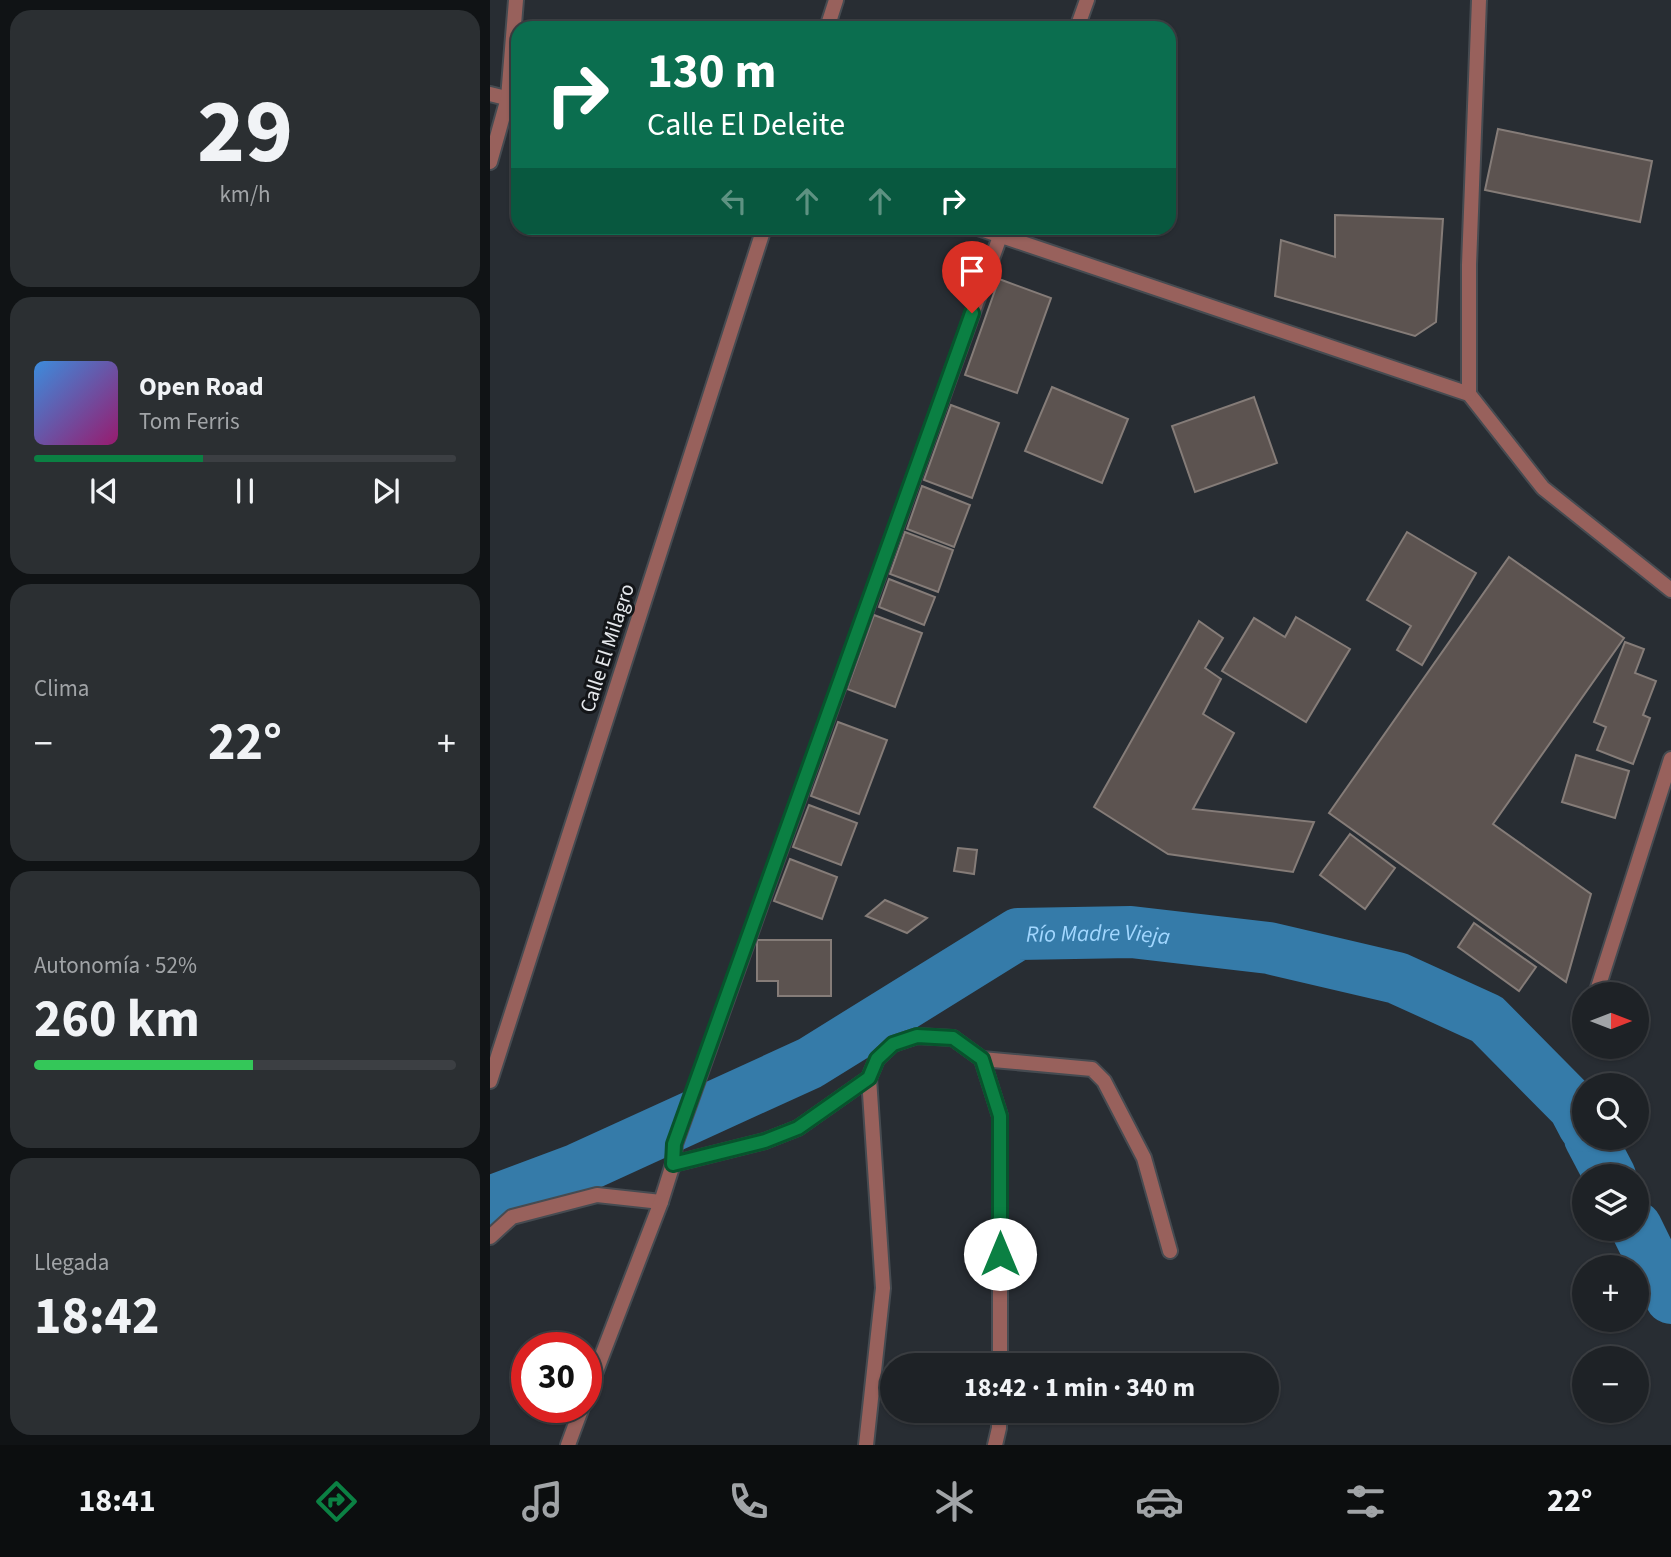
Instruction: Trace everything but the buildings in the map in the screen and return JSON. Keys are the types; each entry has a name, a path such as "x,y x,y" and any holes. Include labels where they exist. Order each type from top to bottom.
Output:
{"street":[{"path":"515,21 516,0"},
{"path":"829,21 836,0"},
{"path":"1080,21 1087,0"},
{"path":"1469,394 1469,265 1479,0"},
{"path":"490,94 511,99"},
{"path":"490,162 511,104"},
{"name":"Calle El Milagro","path":"490,1081 762,235"},
{"path":"602,1355 661,1202 673,1164 674,1144 1001,235"},
{"path":"1013,235 1469,394 1542,488 1671,590"},
{"path":"1600,982 1671,759"},
{"path":"866,1445 883,1288 869,1078 877,1059 893,1044 917,1036 953,1038 982,1059 1091,1069 1104,1081 1144,1157 1170,1251"},
{"path":"982,1059 1000,1116 1000,1353"},
{"path":"673,1164 765,1141 798,1128 869,1078"},
{"path":"490,1237 512,1217 597,1195 661,1202"},
{"path":"568,1445 576,1423"},
{"path":"995,1445 999,1423"}],"waterway":[{"name":"Río Madre Vieja","path":"490,1202 578,1169 810,1063 1018,934 1131,932 1269,948 1397,978 1487,1019 1572,1105"},
{"name":"Río Madre Vieja","path":"1596,1150 1604,1164"},
{"name":"Río Madre Vieja","path":"1643,1241 1671,1298"}],"route":[{"path":"972,313 674,1144 673,1164 765,1141 798,1128 869,1078 877,1059 893,1044 917,1036 953,1038 982,1059 1000,1116 1000,1254"}]}
